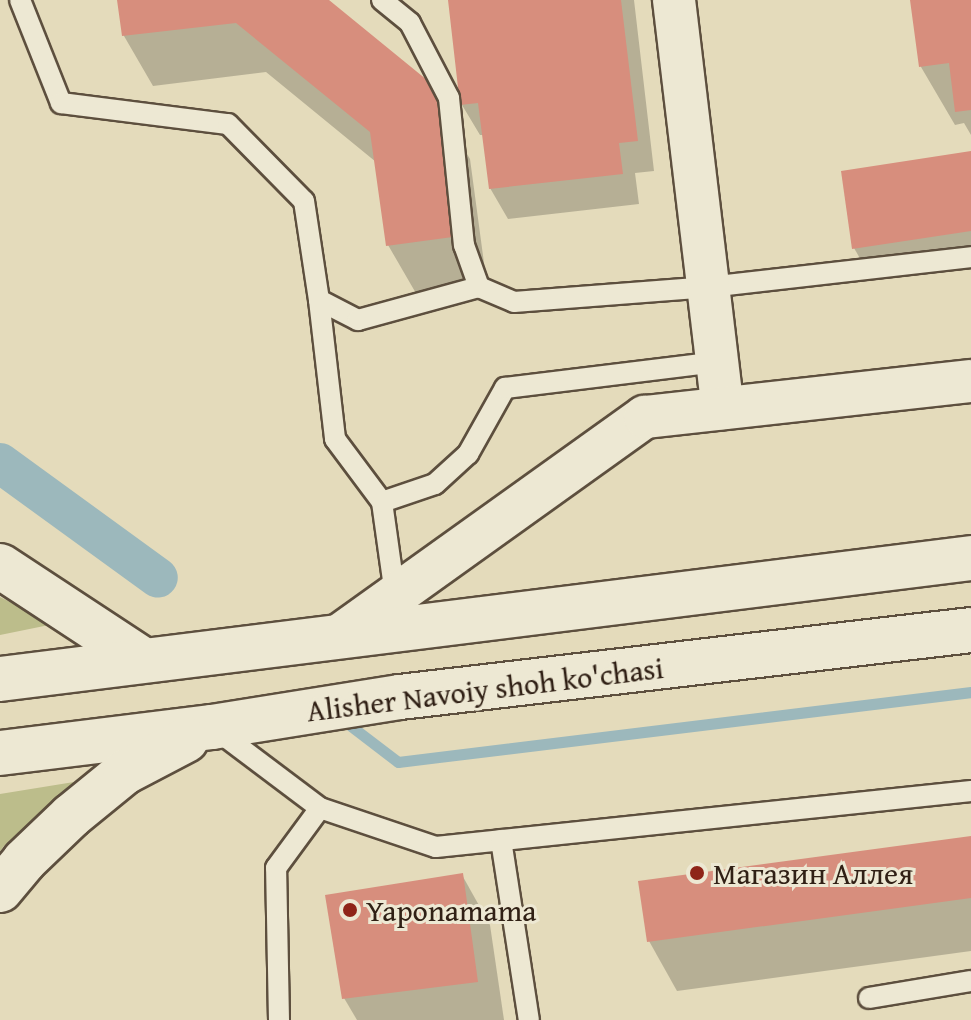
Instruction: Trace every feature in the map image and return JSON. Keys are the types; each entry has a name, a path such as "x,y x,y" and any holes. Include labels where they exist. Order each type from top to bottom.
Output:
{"main road":[{"path":"0,679 971,558"},
{"path":"0,566 143,660"},
{"name":"Alisher Navoiy shoh ko'chasi","path":"0,753 212,727 400,697 971,630"},
{"path":"0,890 24,861 71,816 125,772 212,727"}],"street":[{"path":"674,0 723,408"},
{"path":"340,635 645,417 971,381"}],"lane":[{"path":"20,0 61,103 228,124 304,201 335,439 382,502 395,595"},
{"path":"382,0 410,23 449,98 464,245 479,287"},
{"path":"319,300 358,320 479,287 514,302 709,287 971,257"},
{"path":"382,502 435,484 468,454 505,388 718,362"},
{"path":"212,727 320,808 436,847 971,791"},
{"path":"279,1020 276,868 320,808"},
{"path":"501,840 529,1020"},
{"path":"869,998 971,981"}],"green space":[{"path":"0,597 54,624 0,635"},
{"path":"74,782 4,846 0,851 0,794"}],"building":[{"path":"117,0 329,0 427,80 443,107 460,236 386,246 370,132 236,23 122,36"},
{"path":"448,0 621,0 638,141 619,143 623,174 489,189 478,103 460,105"},
{"path":"910,0 971,0 971,110 955,112 949,63 919,67"},
{"path":"971,151 971,231 852,249 841,171"},
{"path":"971,836 971,898 647,942 638,881"},
{"path":"463,873 478,982 342,999 325,895"}],"waterway":[{"path":"0,463 158,578"},
{"path":"343,720 398,762 971,692"}],"place":[{"name":"Магазин Аллея","path":"697,873"},
{"name":"Yaponamama","path":"350,910"}]}
